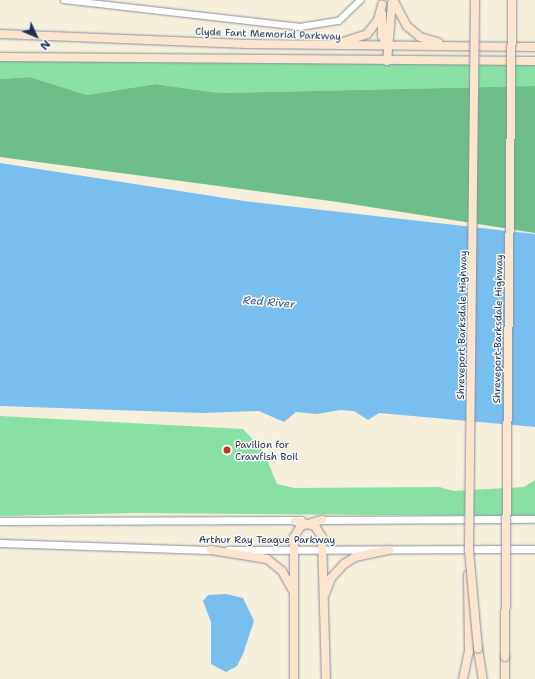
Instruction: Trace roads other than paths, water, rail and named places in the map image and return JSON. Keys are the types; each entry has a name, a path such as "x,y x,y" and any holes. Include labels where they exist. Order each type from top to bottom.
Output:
{"main road":[{"path":"387,61 392,0"},
{"path":"392,0 401,20 420,36 463,46"},
{"name":"Shreveport Barksdale Highway","path":"475,0 469,550 478,649 483,679"},
{"name":"Shreveport-Barksdale Highway","path":"506,679 512,0"},
{"path":"382,3 382,36 388,46"},
{"path":"321,46 367,34 382,3"},
{"name":"Clyde Fant Memorial Parkway","path":"0,34 321,46 535,47"},
{"path":"0,57 535,61"},
{"path":"295,520 308,524 321,532 326,679"},
{"path":"294,679 295,532 308,524 322,520"},
{"path":"211,550 270,561 284,574 294,595"},
{"path":"323,612 328,585 340,567 355,557 389,550"},
{"path":"463,679 469,651 469,550"}],"street":[{"path":"64,0 300,27 322,26 345,16 361,0"},
{"name":"Arthur Ray Teague Parkway","path":"0,521 535,519"},
{"name":"Arthur Ray Teague Parkway","path":"0,544 211,550 535,549"}],"water":[{"name":"Red River","path":"0,163 244,201 535,234 535,427 379,413 368,420 354,411 340,410 317,414 296,412 284,422 259,411 203,413 0,406"},
{"path":"226,594 243,598 254,621 243,654 237,666 226,672 211,664 211,622 203,601 208,595"}],"place":[{"name":"Pavilion for Crawfish Boil","path":"227,450"}]}
